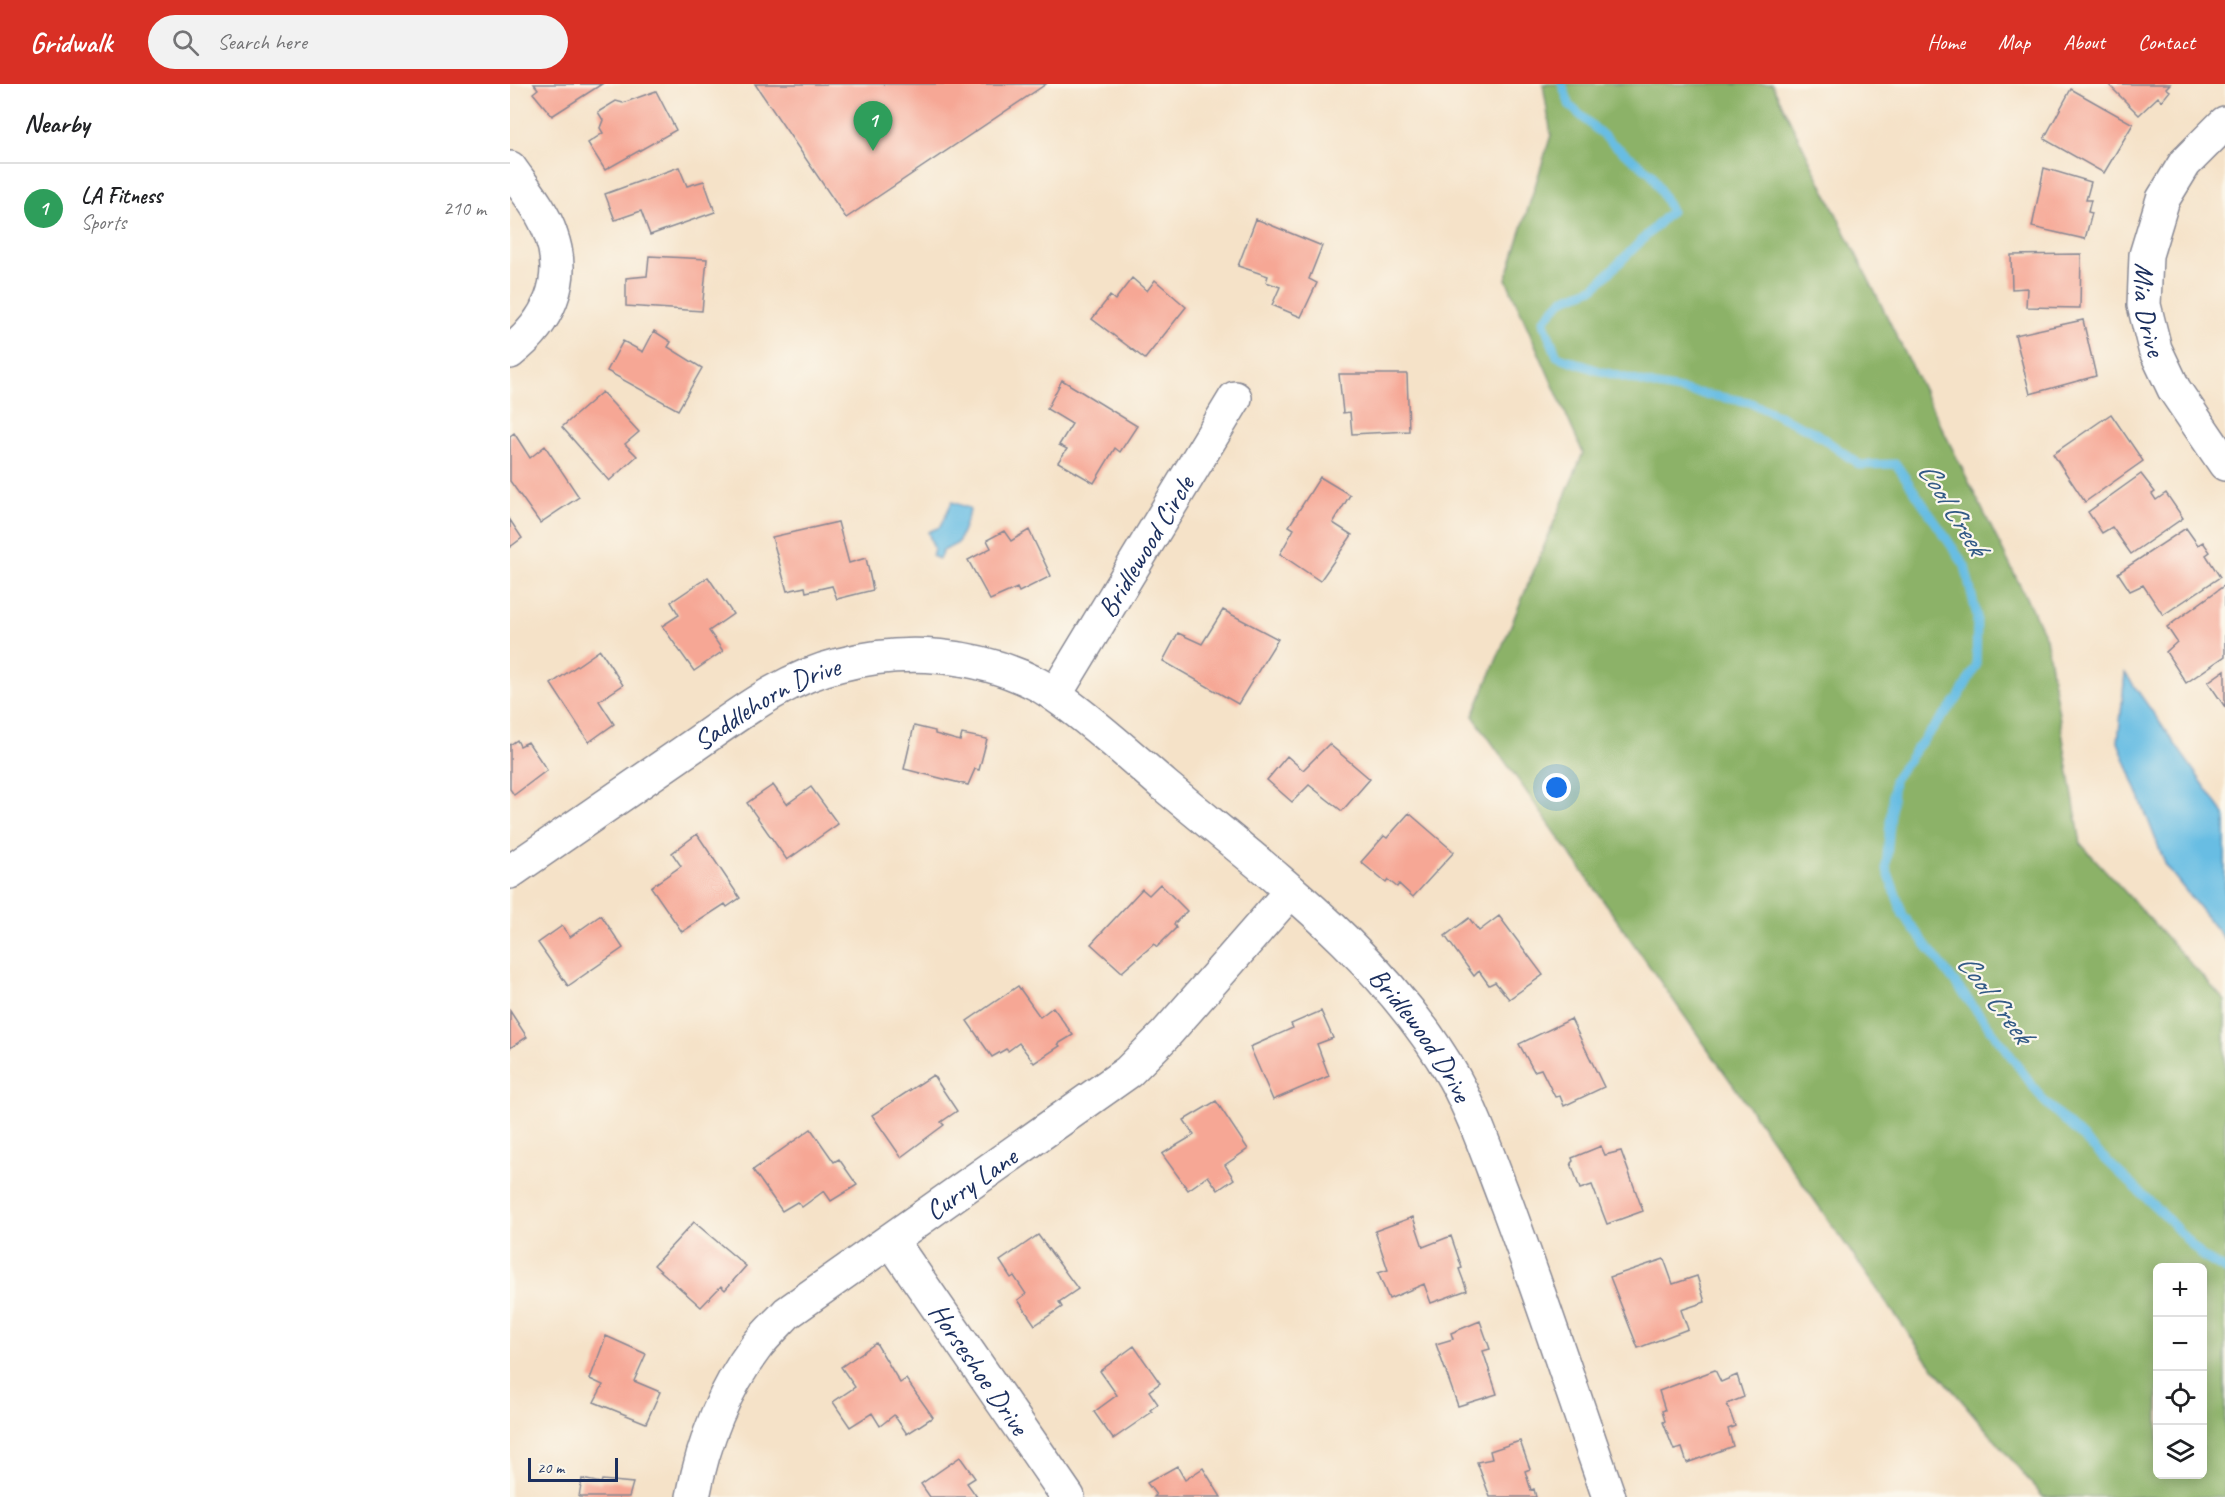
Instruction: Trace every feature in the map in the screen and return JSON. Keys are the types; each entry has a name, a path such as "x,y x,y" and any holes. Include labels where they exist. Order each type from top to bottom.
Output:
{"street":[{"name":"Mia Drive","path":"2225,123 2185,164 2163,199 2146,255 2144,305 2155,349 2174,389 2225,464"},
{"path":"510,168 535,204 551,233 557,256 552,299 542,321 510,352"},
{"name":"Bridlewood Circle","path":"1055,695 1235,398"},
{"name":"Saddlehorn Drive","path":"510,872 759,701 809,674 874,658 911,655 955,657 1002,670 1037,684 1055,695"},
{"name":"Bridlewood Drive","path":"1055,695 1291,891 1373,967 1418,1023 1453,1077 1471,1111 1517,1233 1609,1497"},
{"name":"Curry Lane","path":"693,1497 718,1412 734,1380 757,1346 787,1313 1128,1072 1165,1035 1291,891"},
{"name":"Horseshoe Drive","path":"891,1240 1068,1497"}],"green space":[{"path":"1543,84 1772,84 2046,638 2081,844 2225,1001 2225,1497 2043,1497 1925,1357 1473,716 1583,453 1506,279 1551,135"}],"water":[{"path":"952,502 970,510 958,543 943,551 939,559 932,556 934,549 928,532 940,527"},
{"path":"2125,673 2225,815 2225,940 2166,866 2118,742"}],"building":[{"path":"534,84 602,84 552,116 533,93 538,89"},
{"path":"755,84 1046,84 846,218"},
{"path":"2108,84 2170,84 2166,88 2170,91 2162,101 2158,97 2139,115"},
{"path":"2071,89 2133,124 2104,173 2044,139"},
{"path":"656,91 676,130 605,170 588,143 603,133 600,128 603,120 598,112 616,101 623,103"},
{"path":"679,167 687,186 704,181 715,212 650,235 641,211 615,220 605,194"},
{"path":"2044,168 2091,182 2086,200 2091,200 2088,212 2092,213 2085,239 2032,227"},
{"path":"1256,219 1322,246 1309,279 1317,283 1301,317 1272,305 1280,287 1266,282 1268,276 1238,266"},
{"path":"2081,254 2080,308 2026,307 2027,288 2012,289 2011,255"},
{"path":"649,256 707,259 702,311 626,306 626,278 647,276"},
{"path":"1132,278 1147,291 1155,280 1186,307 1145,359 1092,319 1110,296 1115,300"},
{"path":"2083,320 2096,376 2030,394 2015,335"},
{"path":"654,331 671,342 668,347 702,368 678,410 607,371 623,341 643,352"},
{"path":"1339,374 1407,374 1409,431 1352,434 1350,412 1343,413"},
{"path":"1062,380 1137,426 1120,452 1115,448 1094,483 1058,462 1067,449 1059,445 1072,424 1047,409"},
{"path":"602,392 639,432 625,444 637,456 609,481 562,427"},
{"path":"2111,414 2143,461 2085,502 2053,454"},
{"path":"514,433 530,458 545,446 579,497 540,523 510,481 510,436"},
{"path":"2141,474 2155,492 2152,494 2156,500 2166,493 2183,518 2131,554 2112,527 2102,533 2088,512"},
{"path":"1320,477 1350,495 1333,523 1352,535 1320,581 1280,554 1294,529 1289,526"},
{"path":"510,520 522,538 510,547"},
{"path":"838,522 849,563 866,558 873,590 837,599 832,586 806,592 805,587 787,591 772,537"},
{"path":"2186,528 2198,545 2203,542 2210,552 2206,555 2220,577 2163,615 2143,585 2130,591 2118,573"},
{"path":"1029,530 1051,576 1019,592 1017,588 990,600 968,560 991,548 987,540 1004,531 1011,541"},
{"path":"708,577 733,614 709,631 723,651 694,671 662,626 679,615 671,602"},
{"path":"2225,585 2225,656 2186,683 2166,652 2177,642 2167,627"},
{"path":"1223,610 1278,639 1238,704 1163,661 1178,633 1202,644"},
{"path":"600,650 623,685 599,701 614,724 589,742 551,684"},
{"path":"2225,670 2225,707 2208,682"},
{"path":"914,726 960,741 962,734 987,739 979,770 975,769 968,785 904,769"},
{"path":"517,740 520,746 528,742 547,770 514,795 510,789 510,745"},
{"path":"1329,744 1370,779 1342,811 1309,785 1292,802 1267,780 1287,756 1303,770"},
{"path":"773,785 787,804 811,787 838,824 787,860 747,803"},
{"path":"1409,813 1454,852 1413,897 1399,884 1397,887 1388,880 1386,883 1361,862"},
{"path":"697,834 740,898 727,907 725,904 682,932 651,887 681,866 672,853"},
{"path":"1160,884 1187,911 1174,924 1176,928 1157,947 1154,944 1122,972 1091,944 1142,889 1149,895"},
{"path":"601,915 623,948 568,986 538,943 562,926 570,937"},
{"path":"1499,916 1543,975 1509,999 1495,982 1489,985 1479,971 1474,976 1445,936 1469,918 1479,931"},
{"path":"1018,986 1040,1017 1053,1007 1073,1035 1034,1063 1019,1043 1008,1051 1006,1049 992,1057 967,1021"},
{"path":"510,1011 527,1037 510,1048"},
{"path":"1321,1011 1333,1038 1317,1044 1329,1076 1273,1100 1250,1047 1293,1028 1291,1024"},
{"path":"1571,1019 1604,1087 1564,1106 1560,1096 1555,1097 1541,1069 1534,1071 1519,1044"},
{"path":"933,1075 957,1111 941,1122 944,1125 901,1157 872,1115"},
{"path":"1216,1101 1248,1149 1225,1165 1234,1179 1218,1190 1208,1176 1188,1190 1162,1154 1194,1135 1184,1120"},
{"path":"811,1129 834,1162 839,1159 857,1185 831,1201 824,1191 802,1207 797,1202 782,1211 753,1170"},
{"path":"1601,1146 1605,1155 1621,1151 1643,1211 1607,1224 1592,1185 1580,1189 1571,1163 1572,1158"},
{"path":"1413,1217 1423,1247 1451,1236 1467,1290 1431,1303 1424,1284 1389,1299 1378,1273 1388,1270 1375,1231"},
{"path":"694,1222 746,1266 725,1290 721,1286 701,1307 654,1265"},
{"path":"1038,1235 1078,1289 1059,1302 1062,1307 1035,1325 1018,1300 1026,1294 1014,1276 1011,1278 1000,1261"},
{"path":"1664,1259 1673,1284 1697,1276 1705,1302 1681,1310 1688,1329 1638,1348 1610,1277"},
{"path":"1480,1321 1490,1349 1483,1351 1497,1394 1458,1406 1436,1344 1453,1339 1451,1333"},
{"path":"606,1336 646,1354 634,1381 660,1392 646,1423 594,1402 603,1385 590,1379"},
{"path":"876,1343 900,1383 906,1379 933,1417 907,1434 894,1415 880,1426 872,1413 850,1427 833,1402 855,1387 841,1367"},
{"path":"1134,1346 1160,1383 1149,1391 1158,1404 1150,1410 1152,1412 1113,1439 1094,1412 1117,1395 1100,1371"},
{"path":"1715,1370 1721,1382 1737,1375 1744,1397 1727,1404 1735,1426 1728,1429 1733,1446 1687,1463 1682,1448 1674,1450 1663,1422 1665,1421 1662,1411 1665,1410 1659,1391"},
{"path":"1520,1441 1530,1469 1525,1471 1531,1490 1534,1489 1536,1497 1490,1497 1477,1462 1492,1459 1490,1451"},
{"path":"960,1457 975,1478 967,1483 977,1497 930,1497 921,1484"},
{"path":"1177,1466 1185,1480 1203,1468 1221,1497 1154,1497 1156,1495 1147,1483"},
{"path":"582,1479 601,1483 602,1480 633,1483 629,1497 579,1497"}],"waterway":[{"name":"Cool Creek","path":"1562,84 1570,106 1613,144 1651,173 1671,211 1595,287 1562,300 1543,321 1557,356 1596,370 1657,386 1749,402 1814,432 1860,465 1896,464 1965,566 1977,617 1976,666 1958,698 1894,780 1886,867 1903,915 2043,1100 2164,1215 2203,1257 2225,1270"}],"place":[{"name":"LA Fitness","path":"873,151"}]}
